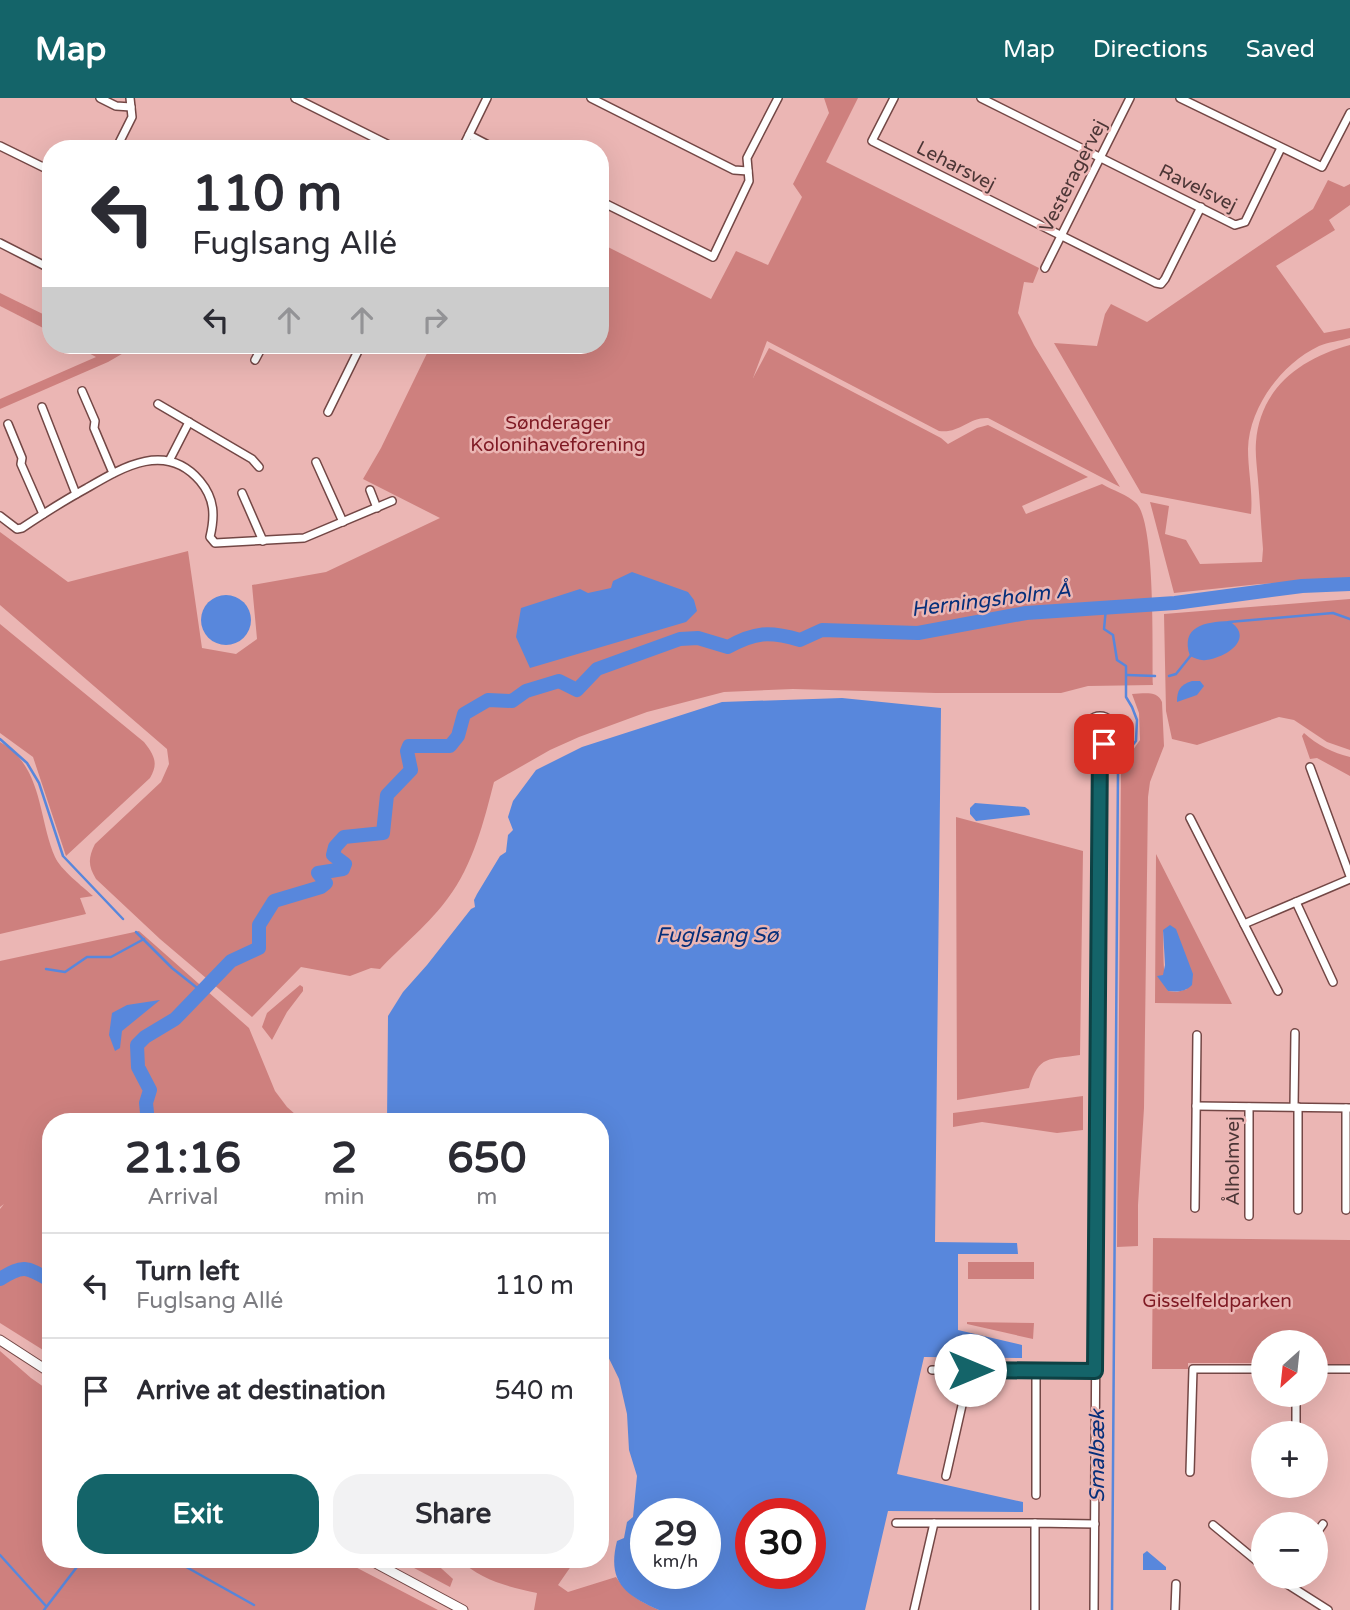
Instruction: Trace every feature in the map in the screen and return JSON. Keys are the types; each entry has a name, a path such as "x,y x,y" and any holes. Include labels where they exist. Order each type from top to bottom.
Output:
{"street":[{"path":"100,98 116,107 131,107"},
{"path":"120,140 132,117 130,98"},
{"path":"295,98 379,140"},
{"path":"466,140 487,98"},
{"path":"591,98 734,170 748,171"},
{"path":"609,205 713,257 749,181 747,158 778,98"},
{"name":"Ravelsvej","path":"981,98 1236,225 1245,222 1281,148"},
{"name":"Vesteragervej","path":"1045,268 1130,98"},
{"path":"1180,98 1322,167 1350,113"},
{"name":"Leharsvej","path":"892,102 872,141 1061,236"},
{"path":"469,135 479,140"},
{"path":"0,146 42,167"},
{"path":"1061,236 1161,284 1201,207"},
{"path":"0,243 42,264"},
{"path":"255,360 258,354"},
{"path":"328,412 357,354"},
{"path":"82,391 113,473"},
{"path":"158,404 252,459 259,467"},
{"path":"42,407 76,494"},
{"path":"169,461 189,422"},
{"path":"8,424 22,458 21,464 43,514"},
{"path":"0,516 17,528 22,528 113,473 134,463 146,461 169,461 192,473 206,489 214,512 211,541 222,544 304,538 392,501"},
{"path":"316,462 343,522"},
{"path":"370,490 377,508"},
{"path":"242,493 263,541"},
{"path":"1098,716 1109,719 1114,731 1108,742 1100,744 1089,740 1086,733 1088,722 1098,716"},
{"path":"1094,1610 1100,744"},
{"path":"1244,924 1350,878 1310,767"},
{"path":"1190,818 1278,991"},
{"path":"1296,902 1334,982"},
{"path":"1295,1032 1298,1210"},
{"name":"Ålholmvej","path":"1195,1208 1197,1035"},
{"name":"Ålholmvej","path":"1196,1106 1348,1108 1346,1210"},
{"name":"Ålholmvej","path":"1249,1107 1249,1216"},
{"path":"0,1340 42,1367"},
{"path":"1190,1472 1193,1369 1251,1369"},
{"path":"1328,1369 1350,1370"},
{"path":"932,1370 1095,1371"},
{"path":"946,1476 970,1370"},
{"path":"1036,1371 1036,1495"},
{"path":"895,1523 1095,1524"},
{"path":"914,1610 934,1523"},
{"path":"1035,1523 1035,1610"},
{"path":"1213,1525 1251,1556"},
{"path":"385,1568 463,1610"},
{"path":"1175,1584 1175,1610"},
{"path":"1296,1589 1328,1610"}],"green space":[{"name":"Sønderager Kolonihaveforening","path":"824,98 858,98 826,162 1039,268 1033,283 1024,282 1018,313 1034,345 1120,487 988,418 975,420 952,430 939,431 767,341 753,378 769,348 948,444 988,425 1088,477 1022,506 1026,514 1102,484 1133,500 1142,515 1150,560 1153,685 1088,686 1061,693 793,689 724,692 647,712 579,737 494,782 477,842 457,885 433,916 380,969 371,968 350,976 301,967 252,1017 160,939 93,874 90,862 95,844 161,782 169,764 167,749 0,605 0,532 68,582 188,551 202,648 236,654 257,639 252,585 326,572 440,518 363,479 427,354 609,354 609,248 711,299 736,251 768,265 802,197 793,184 829,113"},
{"path":"1328,180 1344,187 1350,184 1350,205 1329,220 1335,230 1276,266 1324,333 1350,328 1350,338 1323,345 1305,354 1280,376 1261,403 1254,418 1248,449 1251,514 1141,493 1054,343 1097,346 1105,314 1111,304 1147,322 1313,209"},
{"path":"0,293 42,314 42,327 0,306"},
{"path":"1350,345 1350,581 1260,584 1174,593 1150,502 1169,506 1165,534 1186,540 1200,564 1262,562 1256,447 1259,423 1265,406 1286,378 1300,367 1315,358"},
{"path":"90,354 122,354 0,409 0,399 96,357"},
{"path":"1350,599 1350,750 1327,742 1294,720 1279,717 1197,745 1172,739 1166,711 1164,614"},
{"path":"0,624 144,742 154,759 150,778 66,856 33,757 0,733"},
{"path":"1132,694 1149,694 1160,698 1164,746 1150,782 1148,797 1144,1108 1138,1246 1117,1247 1121,767 1140,740 1139,713"},
{"path":"1304,733 1326,748 1350,757 1350,776 1317,758 1310,759 1302,736"},
{"path":"0,742 14,752 32,779 58,862 93,896 80,898 86,914 0,934"},
{"path":"956,817 1083,851 1080,1055 1053,1059 1041,1064 1029,1088 957,1100"},
{"path":"1156,854 1232,1004 1155,1003","holes":["1163,930 1187,989 1168,991 1164,969"]},
{"path":"139,931 249,1028 275,1091 294,1113 42,1113 42,1349 0,1323 0,1209 4,1204 0,1207 0,961"},
{"path":"300,985 303,991 287,1012 272,1040 262,1027 267,1013"},
{"path":"1083,1096 1083,1130 1057,1133 982,1122 953,1127 953,1113"},
{"name":"Gisselfeldparken","path":"1153,1238 1350,1240 1350,1364 1328,1364 1328,1330 1251,1330 1251,1363 1188,1363 1188,1369 1152,1369"},
{"path":"968,1262 1034,1262 1034,1279 968,1279"},
{"path":"1034,1323 1033,1339 967,1324"},
{"path":"0,1351 42,1386 42,1568 357,1568 438,1610 0,1610"},
{"path":"414,1568 441,1568 453,1579 450,1587"},
{"path":"470,1568 570,1568 558,1585 568,1592 616,1577 634,1597 659,1610 534,1610 537,1593 506,1585"}],"water":[{"path":"632,572 688,592 697,611 686,622 530,668 516,637 521,608 580,589 588,593 611,588 613,581"},
{"path":"226,595 244,602 251,620 244,638 226,645 208,638 201,620 208,602"},
{"path":"1229,621 1237,627 1240,634 1235,646 1214,658 1202,660 1190,656 1188,646 1192,632 1203,625"},
{"path":"1192,681 1200,681 1204,686 1197,695 1177,702 1180,688"},
{"name":"Fuglsang Sø","path":"842,698 941,708 935,1242 1017,1243 1018,1254 958,1254 958,1330 1022,1345 1022,1358 924,1357 897,1474 1023,1502 1023,1512 888,1511 865,1610 659,1610 636,1599 621,1585 614,1567 614,1555 617,1541 624,1538 630,1520 630,1589 721,1589 721,1498 635,1498 637,1476 629,1450 627,1414 619,1379 609,1358 609,1113 387,1113 388,1016 403,992 475,907 477,894 500,856 506,852 508,835 513,830 508,817 513,801 536,770 582,747 722,702"},
{"path":"975,803 1025,807 1030,815 976,821 970,814 970,808"},
{"path":"1170,925 1176,929 1193,974 1192,985 1181,991 1168,991 1157,976 1163,975 1163,930"},
{"path":"160,1000 122,1031 120,1048 115,1051 109,1035 112,1013 127,1005"},
{"path":"1147,1551 1166,1567 1166,1570 1143,1570 1143,1554"}],"waterway":[{"name":"Herningsholm Å","path":"147,1113 146,1103 150,1090 138,1067 137,1045 175,1019 231,961 259,948 259,925 274,901 321,887 326,883 318,873 343,869 345,864 333,855 335,847 344,837 383,833 387,795 411,770 407,751 409,746 450,746 458,736 464,714 488,700 512,701 526,691 559,681 577,690 597,669 680,639 698,638 728,647 754,636 771,634 800,640 822,630 918,633 1026,613 1175,603 1302,586 1350,584"},
{"name":"Smalbæk","path":"1106,608 1104,629 1113,635 1117,660 1126,666 1126,697 1137,720 1136,741 1118,767 1112,1610"},
{"path":"1229,622 1333,613 1350,619"},
{"path":"1169,676 1176,674 1192,654"},
{"path":"1127,675 1155,676"},
{"path":"0,739 27,763 39,783 63,856 123,919"},
{"path":"136,932 172,968 201,991"},
{"path":"46,969 65,972 87,957 111,957 144,939"},
{"name":"Herningsholm Å","path":"0,1279 20,1269 31,1270 42,1276"},
{"path":"0,1555 46,1606"},
{"path":"44,1610 76,1568"},
{"path":"188,1568 254,1605"}],"route":[{"path":"970,1370 1095,1371 1100,744 1104,744"}]}
